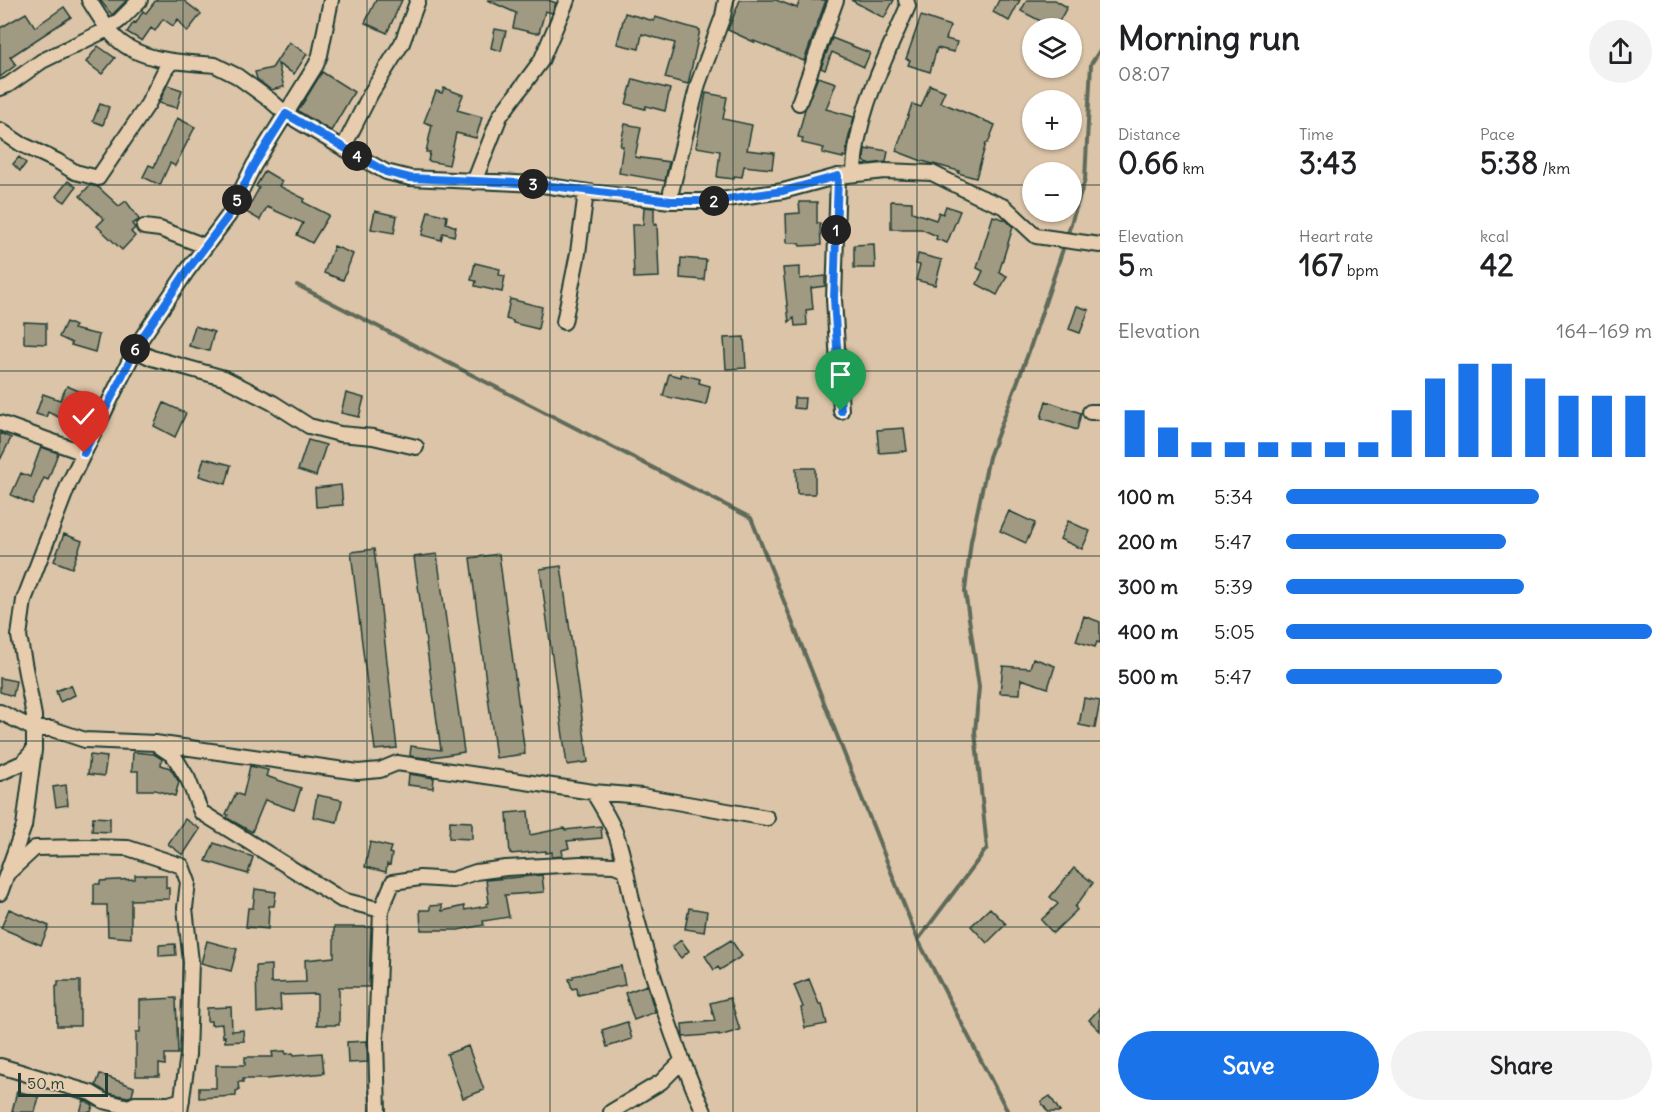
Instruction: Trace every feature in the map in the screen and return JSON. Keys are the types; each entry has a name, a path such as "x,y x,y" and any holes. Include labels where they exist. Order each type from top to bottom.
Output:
{"street":[{"path":"88,0 114,36 140,52 172,61 224,68 286,114 343,148 386,172 410,178 536,184 671,201 713,201 783,191 838,176 885,171 932,173 1005,207 1036,236 1100,245"},
{"path":"0,88 8,85 42,61 108,28 120,20 140,0"},
{"path":"0,894 4,874 24,826 34,750 34,716 19,636 24,600 69,483 135,350 229,215 254,165 320,55 331,0"},
{"path":"343,148 371,93 402,43 418,0"},
{"path":"474,182 500,116 541,61 567,0"},
{"path":"671,201 671,192 699,84 723,16 726,0"},
{"path":"800,103 836,0"},
{"path":"854,174 854,154 862,117 908,6 906,0"},
{"path":"0,130 21,144 75,172 98,178 148,104 172,61"},
{"path":"838,176 834,299 841,411"},
{"path":"564,322 578,253 586,192"},
{"path":"144,227 160,229 206,246"},
{"path":"135,350 152,358 224,378 273,403 309,426 340,434 373,437 416,447"},
{"path":"0,423 84,453"},
{"path":"0,712 34,729 51,729 85,740 154,744 358,772 380,770 397,764 593,792 642,796 767,818"},
{"path":"154,744 174,756 188,779 201,812 342,900 381,910"},
{"path":"0,773 22,763 34,750"},
{"path":"593,792 616,834 646,950 681,1062 704,1112"},
{"path":"0,1066 91,1093 104,1101 119,1105 169,1104 181,1106 188,1055 191,962 185,908 188,882 182,866 128,848 35,848 4,874"},
{"path":"378,1112 376,1041 381,910 393,882 420,878 452,880 476,872 506,867 581,864 614,865 624,869"},
{"path":"612,1112 661,1082 681,1062"}],"building":[{"path":"100,0 127,0 112,15"},
{"path":"156,0 183,0 201,14 187,32 178,19 173,26 163,19 155,31 151,28 142,41 127,32 143,11 146,13"},
{"path":"376,0 402,0 387,33 365,23"},
{"path":"487,0 548,0 556,3 552,13 545,11 539,33 534,33 513,28 516,13"},
{"path":"740,0 776,0 797,8 800,0 826,0 804,61 728,30"},
{"path":"851,0 894,0 884,18"},
{"path":"999,0 1020,0 1009,21 993,12"},
{"path":"1027,0 1055,0 1067,7 1061,18 1035,18 1021,11"},
{"path":"64,7 71,17 10,57 16,65 0,77 0,28 26,13 35,27"},
{"path":"625,13 654,21 655,17 700,30 688,84 665,78 675,43 642,34 639,49 617,44"},
{"path":"921,16 950,26 946,39 957,42 954,52 937,48 930,72 908,65 910,60 906,59"},
{"path":"495,29 506,31 501,51 491,48"},
{"path":"832,38 870,53 864,67 832,52 825,70 821,68"},
{"path":"289,42 307,54 294,74 278,64 284,87 271,90 257,79 255,72 272,68"},
{"path":"98,46 115,58 102,74 86,62"},
{"path":"322,72 354,92 331,131 298,111"},
{"path":"818,77 836,83 826,109 854,117 846,157 843,156 843,158 822,153 824,148 802,143 803,138 798,137 805,109"},
{"path":"633,79 670,89 665,111 626,104"},
{"path":"167,85 182,90 177,108 159,103"},
{"path":"930,85 945,91 940,102 995,125 986,143 976,178 896,151 912,104 921,107"},
{"path":"444,88 463,95 457,110 482,117 476,138 456,133 449,165 428,161 430,152 426,152 432,125 424,122 436,91 442,93"},
{"path":"706,93 727,97 723,119 752,125 747,150 774,153 772,169 744,166 742,177 734,176 734,179 717,177 720,151 696,147"},
{"path":"100,104 109,107 103,125 93,121"},
{"path":"177,118 195,127 175,166 170,163 160,185 143,177 149,165 154,167"},
{"path":"625,124 641,127 635,157 669,162 665,181 619,173 623,146 620,146"},
{"path":"870,148 888,151 886,162 868,164 864,161 865,149 870,150"},
{"path":"19,157 26,163 20,171 13,164"},
{"path":"265,171 282,181 279,186 329,215 312,243 297,235 303,223 267,207 260,220 246,212 259,188 256,186"},
{"path":"68,181 76,187 65,202 56,196"},
{"path":"90,185 98,187 119,206 126,201 139,220 132,224 135,228 131,232 135,236 122,250 97,226 104,219 80,196"},
{"path":"891,201 912,202 912,212 936,220 939,212 943,214 946,206 960,211 947,243 921,229 891,229"},
{"path":"799,202 817,202 817,223 820,223 821,245 800,246 799,243 787,243 786,214 800,213"},
{"path":"644,207 654,208 654,225 657,224 659,277 634,278 632,225 643,225"},
{"path":"375,211 397,216 394,233 371,229"},
{"path":"428,211 447,216 446,223 456,227 454,236 443,233 441,240 422,235"},
{"path":"993,216 1006,220 1013,227 999,272 1007,276 997,295 977,284 983,271 977,268"},
{"path":"874,244 875,268 854,268 854,245"},
{"path":"334,246 353,254 343,280 324,273"},
{"path":"918,254 942,260 935,285 916,280 920,265 916,264"},
{"path":"681,258 706,260 704,280 680,278"},
{"path":"475,263 500,269 499,275 505,276 502,292 475,286 476,281 471,280"},
{"path":"800,267 800,279 825,276 825,286 811,288 813,309 806,310 807,325 795,326 794,318 789,322 783,268"},
{"path":"510,299 542,307 538,329 506,319"},
{"path":"1077,306 1089,310 1080,333 1069,329"},
{"path":"24,322 46,323 46,344 24,343"},
{"path":"66,322 75,326 73,329 99,335 95,352 71,345 72,343 59,337"},
{"path":"195,326 214,332 209,351 189,346"},
{"path":"744,337 746,368 726,369 724,338"},
{"path":"669,374 681,377 681,374 700,379 699,383 710,386 706,405 663,396"},
{"path":"67,386 86,394 73,424 48,412 46,417 36,414 43,394 60,400"},
{"path":"346,393 364,398 359,417 341,413"},
{"path":"794,398 805,398 804,409 794,408"},
{"path":"1046,401 1081,413 1077,430 1041,418"},
{"path":"164,403 186,413 175,437 154,426"},
{"path":"904,428 907,451 879,453 877,430"},
{"path":"0,433 11,438 0,460"},
{"path":"308,440 326,445 316,476 298,470"},
{"path":"41,447 58,453 48,480 44,478 32,504 11,495 21,473 30,477"},
{"path":"204,458 231,465 226,484 199,476"},
{"path":"796,468 815,468 815,494 797,494"},
{"path":"341,485 343,505 316,507 315,488"},
{"path":"1009,511 1035,523 1026,543 1000,531"},
{"path":"1068,521 1090,531 1082,549 1060,539"},
{"path":"64,534 82,541 72,568 54,561"},
{"path":"374,549 397,748 375,750 351,552"},
{"path":"437,554 464,752 426,758 410,756 411,746 441,750 414,557"},
{"path":"499,554 525,754 496,758 470,558"},
{"path":"561,566 588,762 567,765 540,569"},
{"path":"1084,616 1100,622 1100,643 1097,642 1095,647 1076,641"},
{"path":"1033,658 1055,666 1048,688 1021,679 1020,694 1000,693 1003,666 1030,668"},
{"path":"0,678 16,681 13,696 0,692"},
{"path":"71,685 75,695 60,702 56,691"},
{"path":"1084,698 1100,701 1095,728 1079,725"},
{"path":"133,752 154,754 162,759 161,765 170,768 179,782 175,796 155,790 138,790 138,771 132,771"},
{"path":"90,755 107,757 104,776 88,774"},
{"path":"250,766 268,770 266,776 301,788 294,810 265,800 252,832 227,818 226,814 236,793 243,796"},
{"path":"409,774 434,778 433,788 408,785"},
{"path":"66,785 68,805 56,807 53,787"},
{"path":"317,795 342,800 337,822 313,817"},
{"path":"528,811 530,835 564,828 565,830 601,826 602,838 567,841 569,848 562,850 563,856 552,857 552,852 546,853 546,851 510,854 507,813"},
{"path":"93,817 110,818 110,832 92,831"},
{"path":"185,819 200,829 183,855 168,844"},
{"path":"450,821 472,822 472,839 449,838"},
{"path":"370,842 391,847 390,865 387,864 386,872 365,867"},
{"path":"214,843 253,857 248,874 206,861"},
{"path":"1074,868 1093,883 1075,907 1077,910 1053,933 1041,920 1058,904 1050,897"},
{"path":"135,875 166,875 169,899 131,900 131,938 108,936 107,905 94,905 94,884 100,884 100,881 135,879"},
{"path":"542,875 544,892 505,895 509,917 483,921 484,925 458,930 421,930 420,910 430,910 430,906 442,905 442,911 464,906 465,910 487,906 486,904 489,903 486,880"},
{"path":"255,889 276,892 274,906 269,906 268,929 246,927 248,908 253,908"},
{"path":"689,908 707,911 704,932 685,929"},
{"path":"990,908 1006,924 987,943 971,926"},
{"path":"9,909 49,926 41,945 1,928"},
{"path":"334,927 371,927 369,987 339,987 339,1025 317,1025 317,994 280,995 281,1010 257,1013 256,966 271,965 271,983 306,982 305,960 334,957"},
{"path":"681,940 689,951 681,958 672,947"},
{"path":"731,940 742,956 720,970 718,967 714,970 705,956"},
{"path":"207,941 237,949 231,971 201,963"},
{"path":"175,944 176,955 159,956 159,945"},
{"path":"621,966 625,985 578,995 577,988 572,989 569,979 573,976"},
{"path":"809,979 819,1004 822,1004 827,1024 805,1028 801,1008 803,1007 794,985"},
{"path":"58,981 80,981 80,1026 57,1026 56,986 58,986"},
{"path":"647,985 655,1012 634,1020 625,993"},
{"path":"176,998 178,1054 165,1054 165,1065 159,1064 159,1076 136,1076 136,1032 140,1032 140,1000"},
{"path":"730,998 740,1030 719,1036 719,1034 683,1037 682,1024 715,1021 710,1003"},
{"path":"231,1007 232,1031 243,1030 244,1041 225,1042 222,1024 211,1025 211,1021 207,1021 207,1008"},
{"path":"1100,1008 1100,1031 1089,1020"},
{"path":"627,1022 632,1039 607,1047 602,1030"},
{"path":"367,1041 368,1062 348,1063 347,1042"},
{"path":"468,1046 484,1090 463,1098 447,1054"},
{"path":"285,1051 286,1054 293,1053 294,1055 322,1053 324,1073 243,1079 243,1082 238,1082 239,1090 236,1091 236,1096 199,1098 199,1088 216,1088 216,1065 245,1065 245,1057 273,1057 272,1052"},
{"path":"100,1074 134,1087 132,1096 107,1093 96,1085"},
{"path":"17,1091 39,1097 35,1112 12,1112"},
{"path":"1050,1096 1060,1112 1048,1112 1041,1102"},
{"path":"84,1100 93,1105 91,1112 80,1112"}],"waterway":[{"path":"1067,236 1085,180 1091,64 1100,50"},
{"path":"918,940 987,848 975,732 979,687 965,591 971,541 989,457 1028,354 1065,243"},
{"path":"297,285 751,518 918,940 1008,1112"}],"route":[{"path":"84,453 139,342 187,271 229,215 254,165 286,114 386,172 410,178 536,184 671,201 713,201 783,191 838,176 834,299 841,411"}]}
